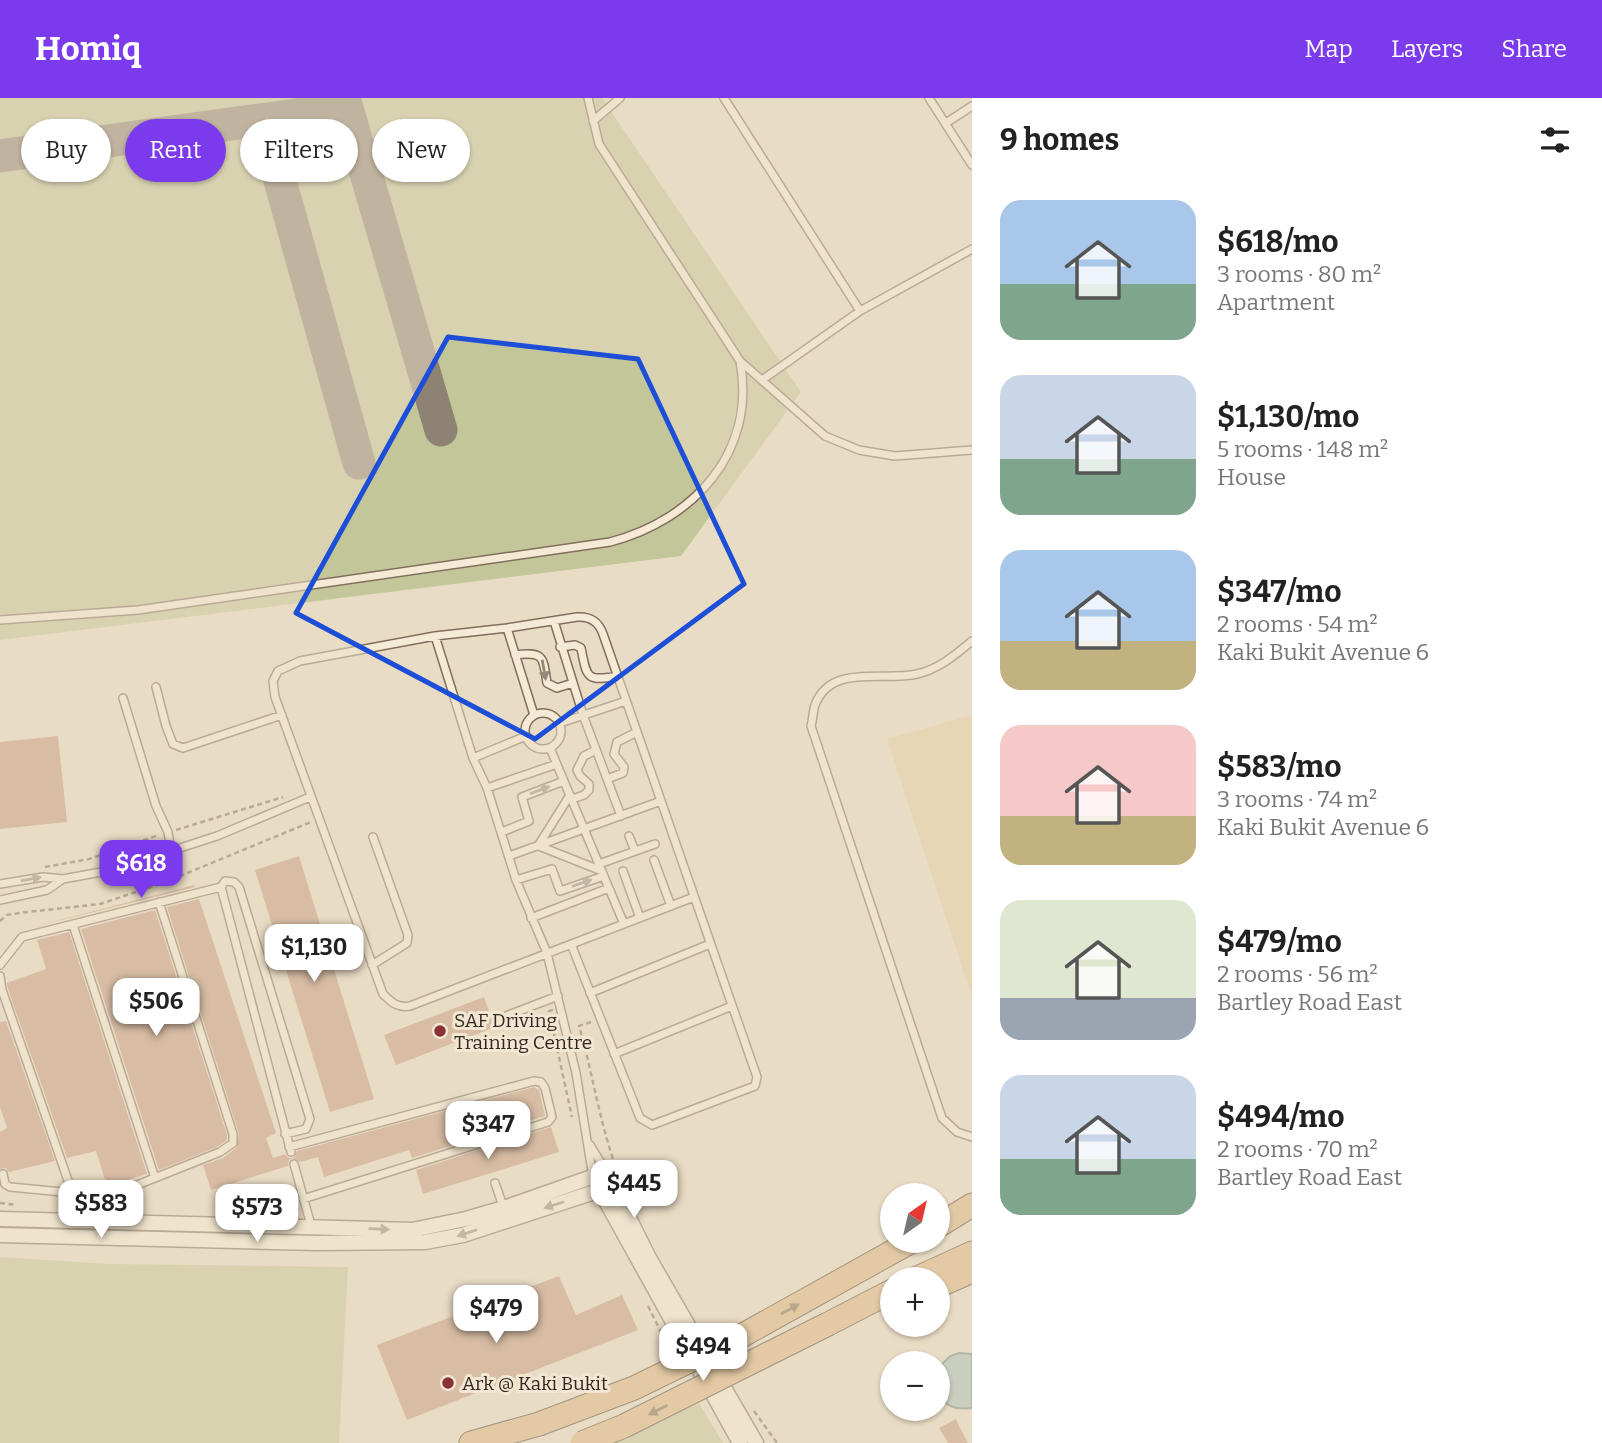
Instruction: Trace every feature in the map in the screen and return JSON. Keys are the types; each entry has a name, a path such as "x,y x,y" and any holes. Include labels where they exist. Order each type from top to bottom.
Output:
{"highway":[{"path":"950,1219 971,1206"},
{"path":"471,1443 539,1424 634,1388 743,1335 890,1253"},
{"path":"941,1267 972,1253"},
{"path":"950,1281 972,1271"},
{"path":"582,1443 624,1426 880,1297"},
{"path":"828,1324 880,1313"}],"street":[{"path":"0,1235 317,1243 436,1241 605,1178"},
{"path":"605,1178 740,1443"},
{"path":"605,1178 756,1443"},
{"path":"0,1219 412,1230 506,1214"}],"lane":[{"path":"593,121 620,98"},
{"path":"724,98 860,311"},
{"path":"929,98 972,165"},
{"path":"587,99 599,144 740,361 825,436 859,450 895,456 972,450"},
{"path":"946,123 972,106"},
{"path":"762,380 860,311 972,249"},
{"path":"0,620 138,610 610,542 638,535 692,502 720,469 741,416 744,382 740,361"},
{"path":"571,944 640,1118 649,1125 751,1088 757,1082 757,1077 618,676 600,627 593,620 585,616 435,636 287,665 278,671 273,681 310,797 383,994 392,1003 401,1007 694,897"},
{"path":"554,621 583,715 621,816"},
{"path":"507,628 534,715"},
{"path":"435,636 473,758 487,788 516,880 547,953 576,1073 588,1142 605,1178"},
{"path":"972,641 946,662 919,674 894,678 844,678 831,685 816,703 811,726 942,1118 957,1132 972,1137"},
{"path":"560,647 575,645 581,648 584,670 590,676 600,679 618,676"},
{"path":"515,655 530,653 540,656 545,662 547,683 557,688 573,683"},
{"path":"156,687 173,744 183,748 282,715"},
{"path":"124,698 156,806 168,832 171,851"},
{"path":"560,723 626,701"},
{"path":"545,713 560,723 561,735 550,748 538,749 526,736 526,724 534,715 545,713"},
{"path":"607,779 623,773 625,767 614,754 617,742 637,732"},
{"path":"473,758 526,736"},
{"path":"550,748 624,924"},
{"path":"538,846 571,797 584,795 589,790 589,783 577,770 584,756 596,750"},
{"path":"487,788 557,764"},
{"path":"526,765 528,775"},
{"path":"502,832 529,821 522,797 564,781"},
{"path":"0,884 43,877 63,879 112,870 217,836 310,797"},
{"path":"509,856 661,801"},
{"path":"629,836 635,851"},
{"path":"372,965 401,949 407,943 408,935 373,837"},
{"path":"516,880 552,869 560,891 635,851 654,844"},
{"path":"538,846 602,870"},
{"path":"654,860 671,906"},
{"path":"623,871 640,918"},
{"path":"649,876 658,872"},
{"path":"0,900 47,890 63,879"},
{"path":"628,884 637,880"},
{"path":"0,965 22,937 221,887 225,881 234,882 239,887 310,1119 306,1129 285,1134"},
{"path":"221,887 290,1150 534,1081 541,1082 545,1088 552,1117 548,1122 303,1199"},
{"path":"531,918 609,888"},
{"path":"3,1174 5,1184 10,1187 94,1195 122,1192 231,1146 234,1140 159,902"},
{"path":"570,903 573,913"},
{"path":"73,925 155,1178"},
{"path":"590,993 710,944"},
{"path":"0,976 2,990 72,1192"},
{"path":"506,1016 558,996"},
{"path":"614,1054 732,1006"},
{"path":"588,1142 605,1178"},
{"path":"294,1164 317,1243"},
{"path":"495,1183 506,1214"}],"path":[{"path":"40,867 89,859 282,797"},
{"path":"0,921 7,915 100,904 163,883 318,819"},
{"path":"561,1006 549,1011 573,1126"},
{"path":"600,1019 579,1026 592,1070 606,1138 605,1178"},
{"path":"754,1411 777,1443"}],"highlighted area":[{"path":"448,337 638,359 744,584 535,739 296,613"}],"green space":[{"path":"0,98 602,98 801,392 681,556 0,640"},
{"path":"0,1257 109,1264 348,1267 339,1443 0,1443"},
{"path":"699,1403 723,1443 607,1443"}],"sand":[{"path":"972,715 972,998 887,739"}],"water":[{"path":"959,1353 972,1354 972,1408 950,1406 950,1356"}],"building":[{"path":"58,736 67,822 0,829 0,742"},
{"path":"299,856 374,1099 330,1112 255,870"},
{"path":"194,885 195,887 33,927"},
{"path":"199,899 276,1133 266,1138 273,1158 285,1154 293,1158 289,1160 288,1166 211,1190 203,1165 223,1158 236,1148 239,1134 167,907"},
{"path":"155,910 227,1135 227,1140 217,1147 159,1170 81,929"},
{"path":"69,932 147,1174 107,1186 96,1151 67,1158 7,983 46,969 37,940"},
{"name":"SAF Driving Training Centre","path":"484,997 495,1027 396,1065 384,1035"},
{"path":"6,1021 55,1161 9,1172 6,1168 0,1169 0,1132 7,1128 0,1107 0,1022"},
{"path":"534,1087 539,1090 545,1116 412,1158 409,1150 324,1177 318,1157 300,1162 293,1158 297,1151"},
{"path":"551,1127 559,1152 423,1194 416,1170"},
{"name":"Ark @ Kaki Bukit","path":"559,1276 576,1315 622,1295 638,1330 407,1420 377,1345"},
{"path":"956,1419 968,1443 948,1443 939,1428"}],"taxiway":[{"path":"0,156 303,114 342,98"},
{"path":"344,98 441,430"},
{"path":"280,182 359,463"}],"place":[{"name":"SAF Driving Training Centre","path":"440,1031"},
{"name":"Ark @ Kaki Bukit","path":"448,1383"}]}
